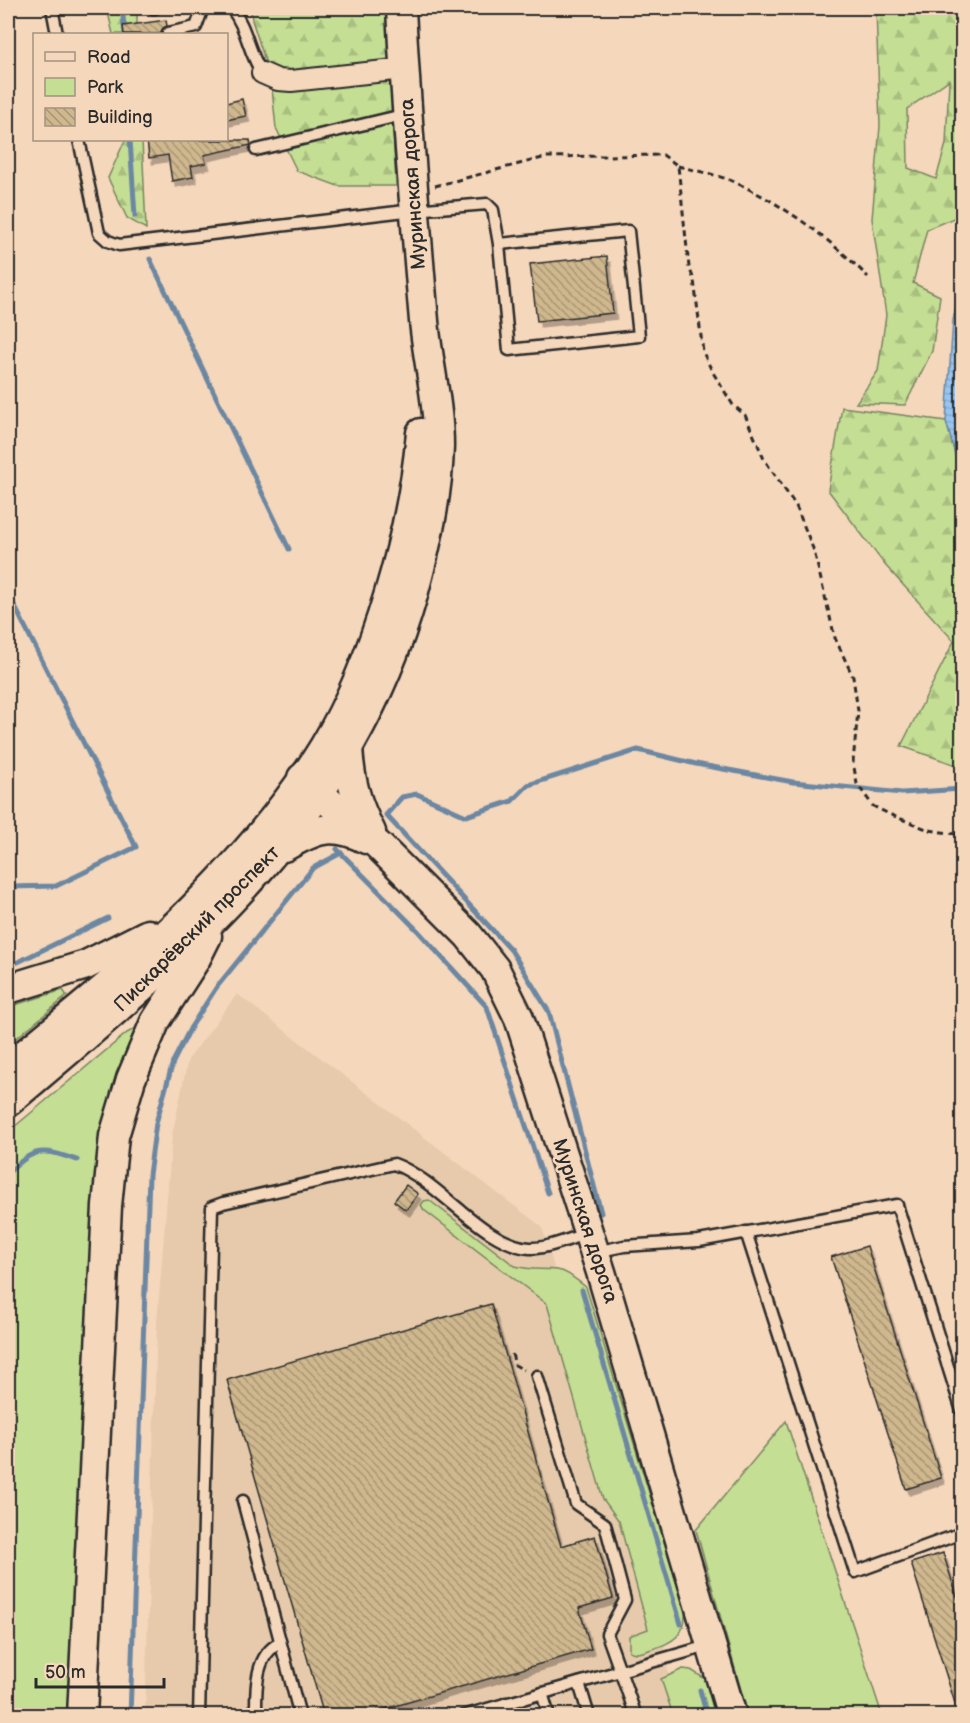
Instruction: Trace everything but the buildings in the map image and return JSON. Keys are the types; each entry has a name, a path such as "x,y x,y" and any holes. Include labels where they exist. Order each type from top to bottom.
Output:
{"street":[{"name":"Муринская дорога","path":"312,786 348,748 367,717 397,645 420,568 429,524 439,448 438,415 428,361 414,201 401,8"},
{"path":"262,73 278,80 291,81 404,69"},
{"name":"Муринская дорога","path":"312,786 324,747 344,709 388,593 418,461 428,361"},
{"path":"348,748 349,778 356,804 379,846"},
{"name":"Муринская дорога","path":"312,786 379,846 468,935 495,969 519,1018 592,1243 713,1644 732,1716"},
{"name":"Пискарёвский проспект","path":"8,1102 146,985 218,914 276,850 312,786"},
{"name":"Пискарёвский проспект","path":"8,1068 178,923 312,786"},
{"path":"276,850 311,832 332,828 352,832 379,846"},
{"path":"82,1716 107,1206 114,1136 131,1079 155,1022 195,960 218,914"},
{"path":"8,989 86,966 148,934 178,923"}],"lane":[{"path":"52,8 57,33"},
{"path":"168,33 196,27 203,8"},
{"path":"231,8 241,20 254,60 262,73"},
{"path":"256,150 408,113"},
{"path":"79,141 99,233 108,241 119,245 414,201 487,204 493,210 499,244 508,350 639,336 628,231 499,244"},
{"path":"199,1716 212,1207 394,1164 419,1177 493,1234 512,1245 532,1248 592,1243 624,1246 699,1241 897,1205 963,1411"},
{"path":"746,1232 855,1572 963,1533"},
{"path":"537,1376 576,1504 605,1524 625,1600 607,1634 622,1670 635,1713"},
{"path":"243,1501 300,1716"},
{"path":"256,1716 256,1678 271,1647 280,1643"},
{"path":"465,1715 713,1644"},
{"path":"579,1683 589,1716"},
{"path":"542,1693 549,1716"},
{"path":"506,1703 510,1716"}],"path":[{"path":"414,201 546,157 663,155 678,166 730,180 779,206 844,253 868,276"},
{"path":"678,166 689,267 694,280 703,352 733,405 745,415 764,459 796,506 808,534 835,638 853,677 858,711 854,762 857,784 873,806 919,826 963,835"},
{"path":"512,1354 515,1365"}],"shaded area":[{"path":"237,994 542,1227 664,1639 673,1715 145,1716 157,1323 172,1136 188,1060"}],"green space":[{"path":"107,8 137,8 137,33 113,33"},
{"path":"251,8 386,8 396,186 338,186 297,171 276,128 271,79 252,20"},
{"path":"876,8 962,8 962,185 954,218 927,229 913,283 940,296 932,351 905,405 856,403 878,371 886,315 872,219 880,126","holes":["949,80 946,144 936,179 908,168 907,109"]},
{"path":"125,141 142,141 146,229 127,218 108,178"},
{"path":"842,407 946,421 962,480 962,767 901,746 954,641 885,565 828,490"},
{"path":"63,990 67,996 8,1045 8,1007"},
{"path":"144,1024 109,1121 73,1715 8,1716 8,1132 127,1033"},
{"path":"429,1200 515,1266 561,1271 586,1287 685,1610 684,1625 681,1631 666,1644 641,1653 629,1651 629,1636 648,1629 619,1521 603,1499 547,1304 424,1210 421,1205 424,1201"},
{"path":"786,1421 882,1715 748,1715 696,1530"},
{"path":"683,1669 691,1670 707,1680 716,1715 673,1715 661,1679"}],"water":[{"path":"962,281 962,480 946,421 953,320"}],"waterway":[{"path":"122,8 125,33"},
{"path":"130,141 135,216"},
{"path":"150,259 289,549"},
{"path":"8,593 136,847 56,886 8,887"},
{"path":"601,1213 549,1012 511,950 386,815 402,797 417,794 466,816 512,801 528,785 638,750 696,764 793,782 902,793 962,789"},
{"path":"337,849 418,931 487,1007 548,1193"},
{"path":"130,1716 149,1175 156,1123 173,1062 191,1027 216,988 313,868 341,853"},
{"path":"8,964 18,962 108,918"},
{"path":"8,1173 25,1158 40,1152 55,1153 77,1160"},
{"path":"582,1290 681,1624"},
{"path":"700,1690 707,1716"}]}
